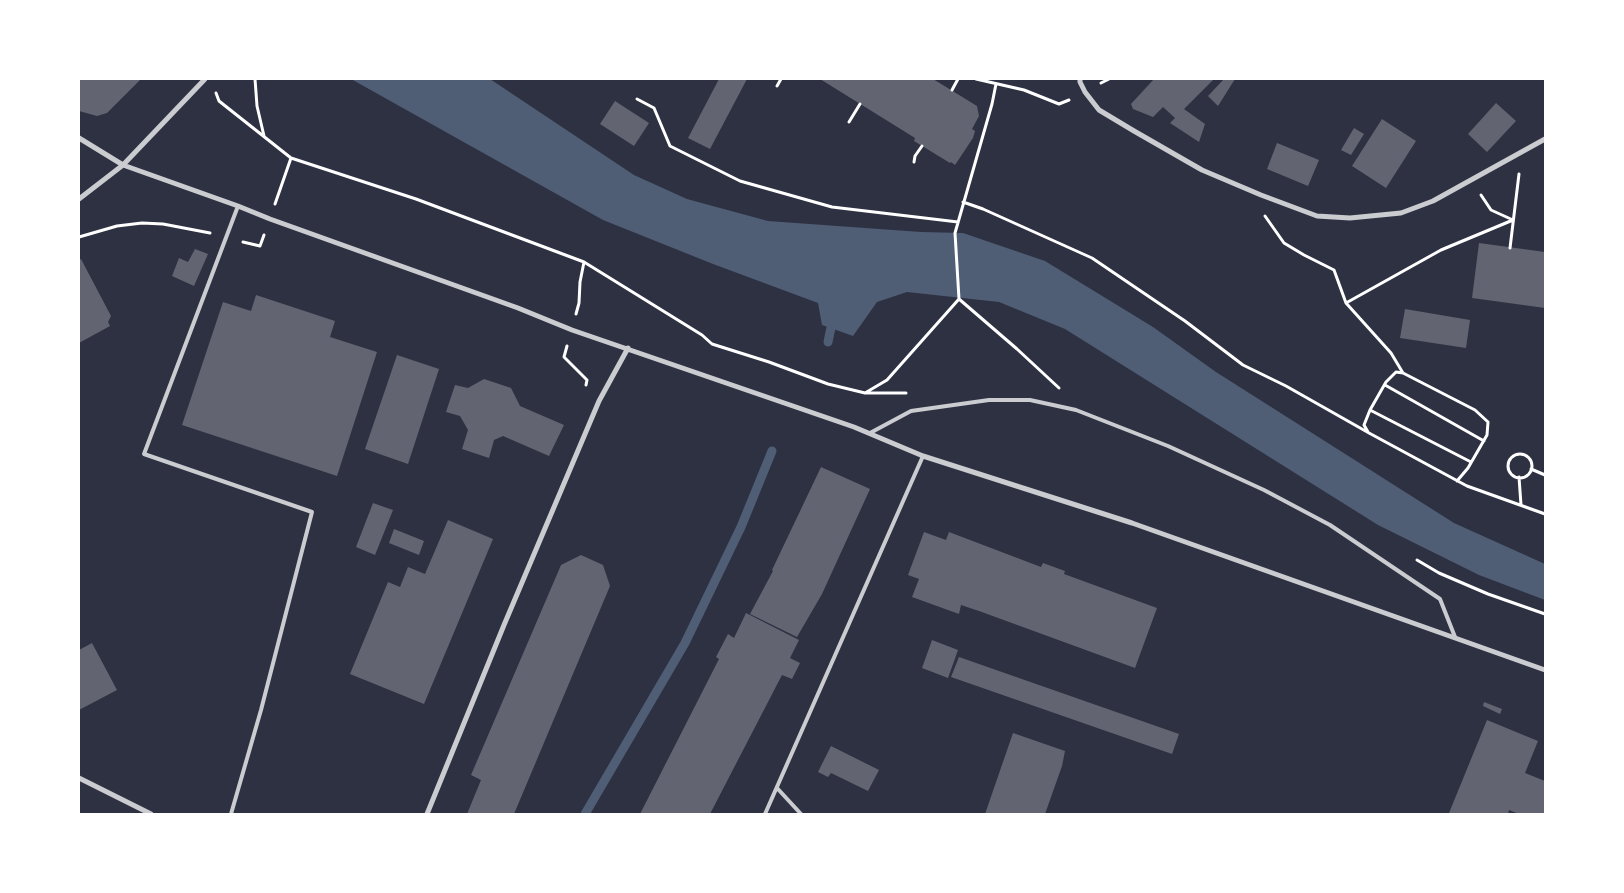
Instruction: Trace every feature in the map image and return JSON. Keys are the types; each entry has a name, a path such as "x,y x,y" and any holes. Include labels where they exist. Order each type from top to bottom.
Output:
{"street":[{"path":"79,199 123,165 205,79"},
{"path":"1080,79 1085,92 1099,110 1118,122 1202,170 1317,216 1350,218 1400,213 1433,201 1545,139"},
{"path":"79,138 123,165 518,308 572,330 870,433 923,456 1132,523 1545,670"},
{"path":"427,814 599,401 628,348"},
{"path":"79,778 151,814"}],"lane":[{"path":"231,814 261,710 312,512 144,454 238,206"},
{"path":"870,433 912,411 988,400 1030,400 1076,410 1168,446 1264,490 1330,525 1440,599 1455,637"},
{"path":"765,814 923,456"},
{"path":"777,788 801,814"}],"path":[{"path":"255,79 257,106 264,137"},
{"path":"777,86 780,79"},
{"path":"952,90 958,79"},
{"path":"976,79 1024,90 1059,104 1109,79"},
{"path":"219,101 291,158 416,199 584,262 702,335 712,344 769,362 828,384 865,393 887,380 958,299 955,233 996,84"},
{"path":"638,99 654,108 670,146 740,181 832,207 958,222"},
{"path":"849,122 860,104"},
{"path":"914,162 922,146"},
{"path":"1510,248 1522,152"},
{"path":"279,194 291,158"},
{"path":"1261,195 1265,218 1284,243 1334,270 1346,303 1391,353 1403,373"},
{"path":"963,202 983,209 1092,258 1185,321 1243,365 1286,386 1457,481 1545,514"},
{"path":"1491,210 1513,220"},
{"path":"1346,303 1441,250 1513,220"},
{"path":"79,237 116,226 142,223 163,224 191,228 260,246"},
{"path":"579,303 580,282 584,262"},
{"path":"958,299 1064,392"},
{"path":"564,357 587,380 585,388"},
{"path":"1369,433 1364,424 1370,410 1385,385 1396,372 1403,373 1474,410 1488,422 1487,435 1472,463 1457,481"},
{"path":"1385,385 1484,441"},
{"path":"1370,410 1472,463"},
{"path":"1523,454 1531,462 1531,469 1526,475 1519,477 1512,474 1508,468 1510,460 1515,455 1523,454"},
{"path":"1531,469 1545,475"},
{"path":"1519,477 1521,505"}],"water":[{"path":"351,79 490,79 634,175 687,199 768,221 921,232 963,233 1045,261 1153,327 1216,372 1454,523 1545,564 1545,600 1479,575 1378,525 1065,329 999,302 907,292 877,302 853,336 822,325 818,303 603,220"}],"building":[{"path":"79,79 141,79 107,113 97,116 79,111"},
{"path":"719,79 747,79 710,149 688,138"},
{"path":"820,79 933,79 977,106 979,116 972,129 975,131 973,138 955,165 914,141 915,138"},
{"path":"1154,79 1214,79 1184,109 1205,124 1199,142 1170,123 1175,118 1163,107 1153,117 1133,109 1131,104"},
{"path":"1224,79 1235,79 1218,106 1208,96"},
{"path":"615,101 649,123 634,146 600,124"},
{"path":"1496,103 1516,121 1487,152 1468,134"},
{"path":"1382,119 1416,141 1386,188 1352,166"},
{"path":"1354,128 1364,134 1351,155 1341,150"},
{"path":"1277,143 1319,160 1308,186 1267,169"},
{"path":"1479,243 1545,252 1545,308 1472,298"},
{"path":"195,249 208,254 194,286 172,276 179,258 188,262"},
{"path":"81,259 111,316 108,322 110,326 79,343 79,260"},
{"path":"256,295 335,321 330,337 377,352 337,476 182,425 223,302 251,311"},
{"path":"1405,309 1470,320 1466,348 1400,338"},
{"path":"397,355 439,369 408,464 365,449"},
{"path":"484,379 511,388 520,406 564,425 549,456 503,436 494,440 489,458 462,449 468,430 460,416 446,412 455,385 468,388"},
{"path":"821,467 870,489 822,594 797,637 750,614 773,571"},
{"path":"373,503 393,510 375,555 356,547"},
{"path":"448,520 493,539 424,704 350,674 388,582 400,587 408,567 425,574"},
{"path":"394,529 424,541 419,555 389,543"},
{"path":"924,532 946,540 949,532 1041,567 1043,563 1065,571 1064,574 1157,608 1135,668 961,605 959,614 912,597 919,579 908,575"},
{"path":"581,555 603,565 610,586 514,814 467,814 481,780 471,775 561,565"},
{"path":"746,613 799,640 790,658 800,663 792,679 782,675 710,814 640,814 719,659 716,657 728,634 734,638"},
{"path":"932,640 958,650 948,678 922,668"},
{"path":"92,643 117,690 79,710 79,650"},
{"path":"959,657 1179,734 1172,754 951,677"},
{"path":"1484,702 1502,709 1500,714 1483,706"},
{"path":"1487,720 1538,741 1525,773 1545,781 1545,814 1519,814 1509,810 1508,814 1449,813"},
{"path":"1013,733 1065,751 1062,766 1045,814 985,814"},
{"path":"831,746 879,770 868,791 831,773 828,777 818,772"}],"waterway":[{"path":"828,342 833,318"},
{"path":"585,814 685,643 741,527 772,451"}]}
